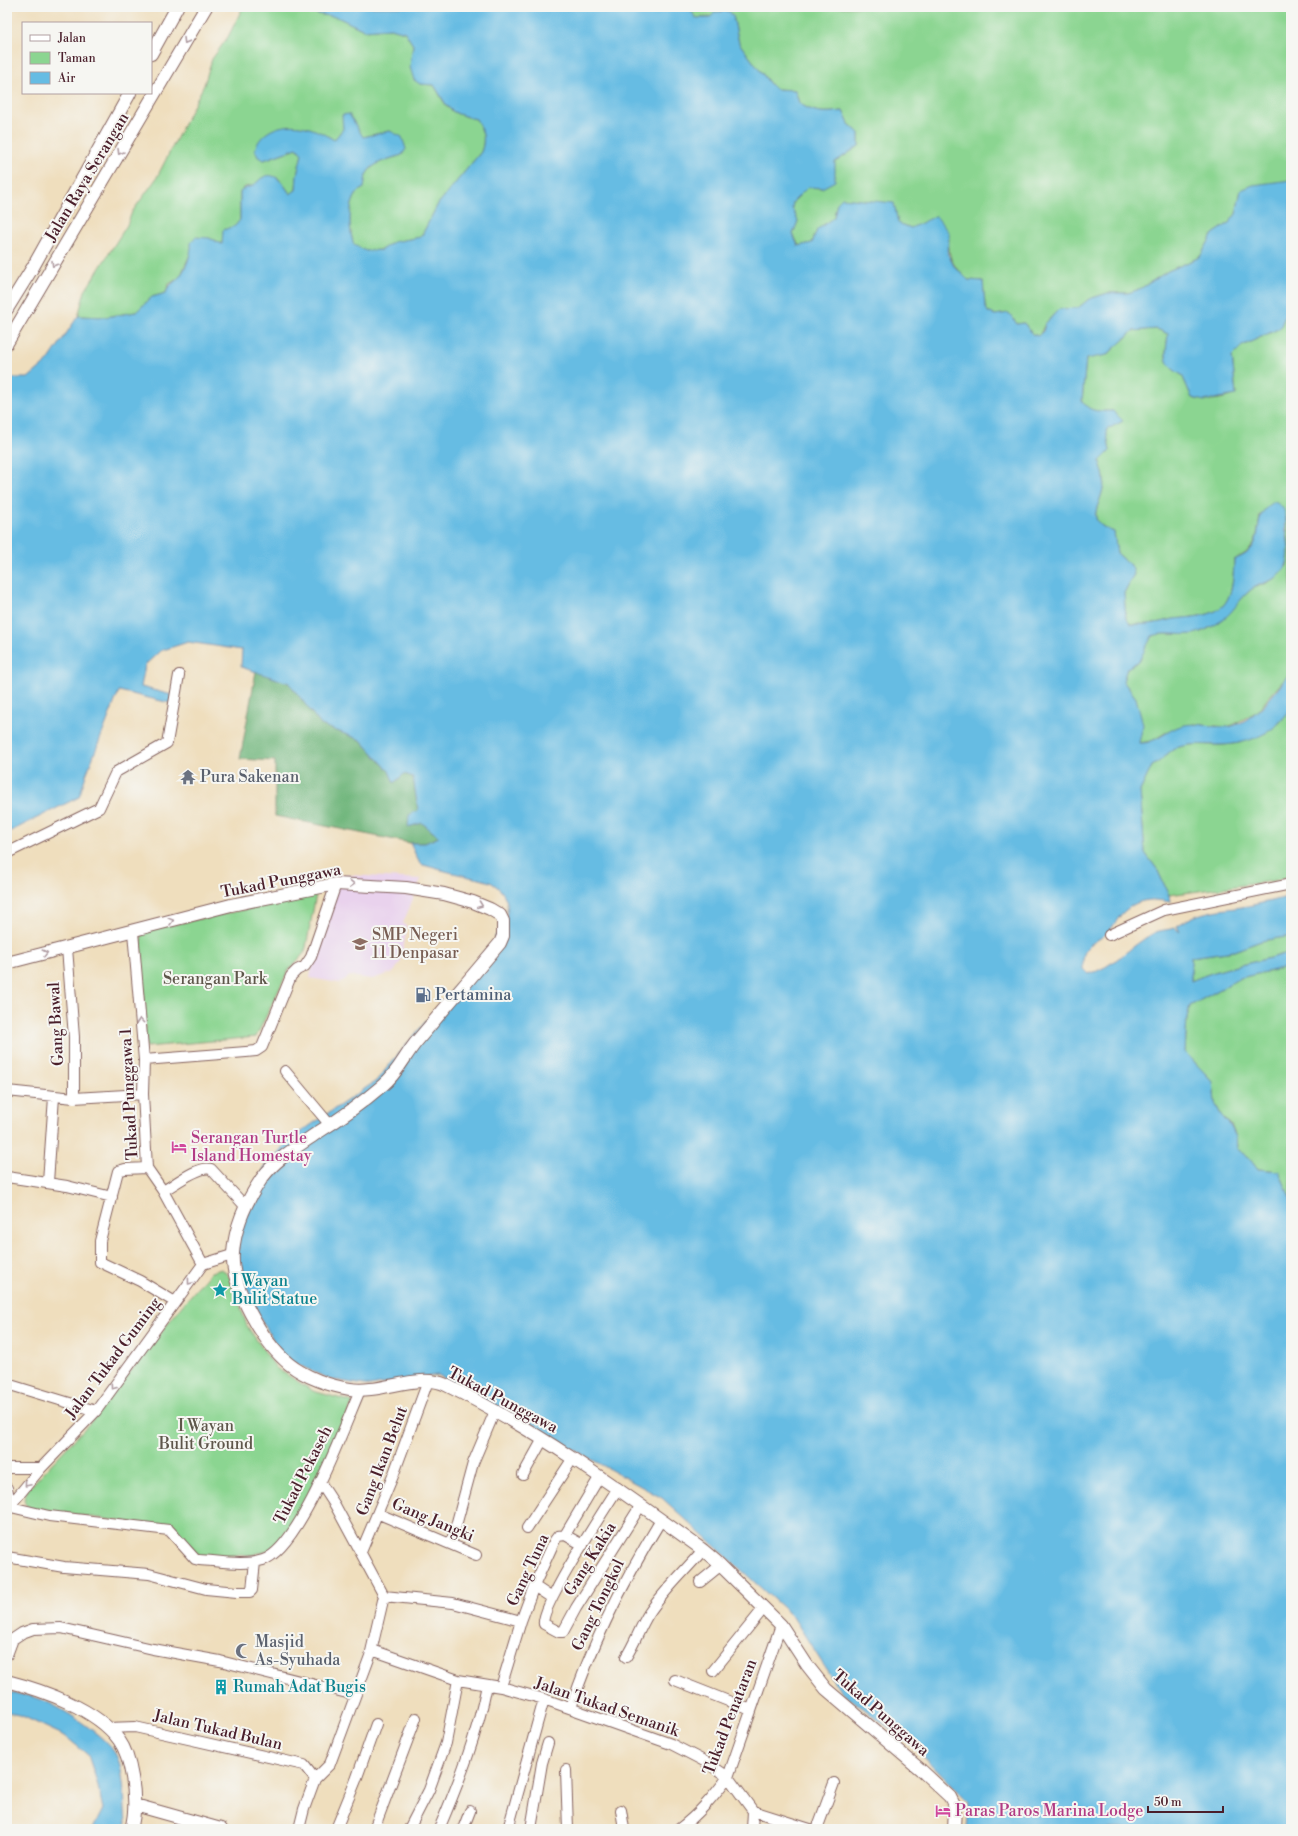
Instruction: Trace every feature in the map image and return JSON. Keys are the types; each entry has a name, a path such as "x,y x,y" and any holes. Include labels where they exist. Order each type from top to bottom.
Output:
{"street":[{"path":"152,52 177,7"},
{"name":"Jalan Raya Serangan","path":"7,343 206,7"},
{"name":"Jalan Raya Serangan","path":"7,310 129,94"},
{"path":"23,284 37,293"},
{"path":"7,854 99,808 116,772 167,743 179,675"},
{"path":"144,1060 256,1051 262,1047 291,976 296,970 306,966 311,957 336,884"},
{"name":"Tukad Punggawa","path":"7,963 133,932 231,905 336,884 406,888 444,894 490,908 500,915 504,921 503,936 500,943 415,1043 400,1066 385,1083 330,1124 291,1149 276,1162 263,1177 245,1206 237,1229 232,1255 234,1273 243,1298 261,1331 278,1353 300,1371 328,1383 360,1390 428,1381 445,1385 495,1411 573,1458 618,1488 703,1550 781,1625 807,1665 826,1689 921,1770 950,1798 955,1807 954,1829"},
{"path":"1108,935 1164,910 1291,884"},
{"name":"Tukad Punggawa 1","path":"133,932 144,1060 147,1168 163,1191 203,1264"},
{"name":"Gang Bawal","path":"67,948 74,1037 74,1098"},
{"path":"285,1071 330,1124"},
{"path":"7,1091 74,1098 144,1094"},
{"path":"48,1182 54,1097"},
{"path":"147,1168 121,1169 116,1176 100,1241 100,1262 140,1281 175,1302"},
{"path":"163,1191 196,1171 207,1168 211,1169 245,1206"},
{"path":"7,1177 48,1182 112,1197"},
{"path":"203,1264 232,1255"},
{"name":"Jalan Tukad Guming","path":"9,1508 41,1468 96,1410 203,1264"},
{"name":"Gang Ikan Belut","path":"361,1552 378,1514 428,1381"},
{"path":"7,1384 96,1410"},
{"name":"Tukad Pekaseh","path":"9,1508 49,1516 169,1530 195,1558 199,1560 255,1562 269,1557 285,1542 304,1512 320,1482 360,1390"},
{"path":"451,1544 460,1516 466,1486 473,1463 495,1411"},
{"path":"523,1474 543,1439"},
{"path":"527,1528 573,1458"},
{"path":"7,1468 41,1468"},
{"name":"Gang Tuna","path":"501,1687 521,1621 534,1586 555,1540 558,1536 565,1535 600,1476"},
{"path":"299,1829 304,1809 315,1779 330,1764 372,1650 384,1596 335,1505 320,1482"},
{"path":"7,1488 9,1508"},
{"path":"534,1586 552,1598 583,1544 618,1488"},
{"name":"Gang Kakia","path":"552,1598 543,1623 559,1632 564,1630 576,1608 642,1505"},
{"name":"Gang Jangki","path":"378,1514 476,1555"},
{"name":"Gang Tongkol","path":"571,1708 582,1672 609,1613 642,1551 661,1520"},
{"path":"565,1535 583,1544"},
{"path":"626,1657 636,1642 648,1615 655,1604 703,1550"},
{"path":"7,1557 64,1567 149,1574 206,1589 237,1592 250,1592 252,1590 255,1562"},
{"path":"700,1582 721,1564"},
{"path":"384,1596 453,1603 521,1621"},
{"path":"713,1671 764,1608"},
{"name":"Tukad Penataran","path":"679,1829 696,1816 714,1797 728,1777 781,1625"},
{"path":"7,1655 13,1639 22,1633 33,1630 62,1628 153,1649 220,1661 355,1695"},
{"name":"Jalan Tukad Semanik","path":"372,1650 458,1680 501,1687 571,1708 671,1744 706,1762 728,1777 753,1811"},
{"path":"409,1829 429,1790 442,1758 450,1728 458,1680"},
{"path":"675,1680 751,1710"},
{"path":"7,1681 60,1698 88,1713 108,1728 120,1740 129,1760 134,1788 135,1805 131,1829"},
{"path":"438,1829 470,1752 488,1686"},
{"path":"508,1829 544,1700"},
{"path":"374,1829 416,1718"},
{"path":"336,1829 356,1780 376,1724"},
{"name":"Jalan Tukad Bulan","path":"108,1728 135,1727 304,1765 315,1779"},
{"path":"531,1829 542,1763 548,1743"},
{"path":"566,1770 568,1829"},
{"path":"817,1829 834,1783"},
{"path":"135,1805 222,1829"},
{"path":"621,1810 624,1829"},
{"path":"463,1829 470,1811"},
{"path":"752,1829 753,1811 785,1825 810,1829"}],"shaded area":[{"name":"SMP Negeri 11 Denpasar","path":"330,874 421,879 403,923 407,927 401,961 394,972 372,979 350,976 340,983 310,978"}],"green space":[{"path":"243,7 306,7 317,14 337,17 364,30 391,28 405,32 413,45 410,67 420,84 434,85 449,109 453,112 476,119 483,135 483,147 481,152 438,204 421,237 393,242 381,250 366,251 354,245 350,213 354,198 358,192 364,188 365,177 372,167 402,155 390,131 363,137 343,129 334,140 326,135 264,160 297,148 302,154 297,175 296,190 291,194 278,178 264,177 252,186 245,187 240,192 240,220 222,244 209,238 192,250 180,277 168,285 166,293 152,297 136,312 105,317 78,316 85,291 127,225 132,212 156,179 204,85 212,59 228,37"},
{"path":"688,7 1291,7 1291,180 1241,190 1236,214 1228,224 1213,234 1200,257 1168,271 1140,289 1128,293 1108,293 1089,299 1078,308 1059,309 1045,324 1039,336 1032,334 1024,323 1017,324 1009,313 995,315 988,313 985,306 983,281 968,280 957,269 951,260 949,233 911,228 837,203 834,217 817,230 812,243 799,246 793,234 798,221 792,208 793,202 808,187 822,188 835,162 859,146 859,133 849,124 843,111 815,111 799,103 795,90 775,89 739,43 733,16 696,18"},
{"path":"1291,306 1291,672 1256,712 1233,725 1226,727 1194,724 1165,733 1152,741 1139,743 1136,698 1123,681 1127,668 1139,661 1151,636 1163,634 1191,634 1207,629 1215,625 1228,614 1252,589 1271,581 1276,577 1287,566 1289,547 1286,515 1260,515 1258,531 1252,547 1242,556 1234,560 1231,590 1222,607 1214,612 1203,615 1149,624 1131,624 1126,619 1124,593 1134,574 1132,567 1117,553 1114,532 1104,527 1096,518 1097,506 1104,483 1100,461 1110,451 1106,430 1122,421 1113,411 1092,410 1085,406 1082,402 1086,358 1107,355 1133,331 1157,329 1168,334 1166,358 1171,367 1182,375 1192,398 1214,400 1225,398 1236,394 1232,356 1242,346 1280,328"},
{"path":"256,671 289,683 321,725 361,740 389,771 394,783 404,774 413,777 418,810 408,827 422,823 439,837 425,843 410,843 275,816 275,761 240,759"},
{"path":"1291,709 1291,876 1273,881 1169,895 1157,869 1145,853 1140,791 1152,766 1175,748 1194,745 1226,745 1239,743 1266,733 1275,727"},
{"name":"Serangan Park","path":"316,895 305,952 288,971 256,1037 146,1047 141,931"},
{"path":"1291,936 1291,952 1228,968 1191,981 1191,957 1234,951 1261,941"},
{"path":"1291,966 1291,1200 1279,1171 1258,1169 1249,1157 1237,1149 1236,1137 1231,1125 1221,1115 1215,1103 1213,1082 1185,1052 1187,1017 1190,1006 1240,978"},
{"name":"I Wayan Bulit Ground","path":"222,1269 231,1279 247,1326 276,1368 313,1391 353,1402 313,1488 292,1525 271,1549 252,1555 200,1556 171,1526 126,1522 30,1508 27,1506 24,1499 29,1488 98,1414 180,1308 211,1272"}],"water":[{"path":"306,7 688,7 696,18 710,18 715,12 729,11 733,16 739,43 775,89 795,90 799,103 815,111 843,111 849,124 859,133 859,146 835,162 835,181 822,188 808,187 793,202 792,208 798,221 793,234 798,246 812,243 817,230 834,217 837,203 842,198 894,203 898,223 911,228 936,216 949,233 948,254 954,266 968,280 983,281 985,306 988,312 995,315 1009,313 1017,324 1024,323 1032,334 1038,336 1043,331 1045,324 1059,309 1078,308 1089,299 1108,293 1128,293 1140,289 1168,271 1200,257 1213,234 1228,224 1236,214 1241,190 1253,185 1291,180 1291,306 1280,328 1242,346 1232,356 1236,395 1204,401 1192,398 1182,375 1171,367 1166,358 1168,334 1157,329 1133,331 1107,355 1086,359 1082,401 1088,408 1100,411 1113,411 1123,421 1106,430 1110,451 1100,461 1104,483 1097,506 1096,518 1104,527 1114,532 1117,553 1132,567 1134,574 1124,593 1126,619 1131,624 1149,624 1203,615 1214,612 1222,607 1231,590 1234,560 1247,553 1254,544 1257,538 1262,513 1274,502 1282,507 1285,513 1289,548 1288,562 1281,574 1274,579 1253,588 1227,616 1215,625 1197,633 1163,634 1152,636 1139,661 1127,668 1123,681 1136,698 1143,725 1139,743 1150,742 1177,727 1192,724 1221,727 1237,725 1246,720 1263,706 1291,672 1291,709 1275,727 1253,739 1233,744 1194,745 1175,748 1152,766 1140,791 1145,853 1157,869 1169,895 1170,902 1147,900 1131,906 1121,915 1108,932 1086,949 1083,960 1083,969 1088,974 1106,967 1156,932 1175,928 1180,932 1177,926 1194,916 1291,896 1291,936 1261,941 1234,951 1191,957 1191,981 1228,968 1291,952 1291,966 1240,978 1190,1006 1187,1017 1185,1052 1213,1082 1215,1103 1221,1115 1230,1125 1236,1137 1237,1149 1249,1157 1258,1169 1279,1171 1291,1200 1291,1829 966,1829 968,1802 911,1744 840,1691 793,1617 662,1498 438,1375 370,1386 329,1379 284,1358 258,1314 243,1286 233,1235 265,1166 293,1137 376,1081 486,949 490,952 498,942 494,938 506,917 507,903 500,889 492,883 420,864 410,843 425,843 439,837 422,823 408,827 409,815 418,810 413,777 404,774 394,783 389,771 361,740 321,725 289,683 241,667 242,650 188,642 160,651 145,665 141,687 172,695 170,703 119,691 86,775 79,797 7,833 7,378 28,378 48,361 78,316 105,317 136,312 152,297 166,293 170,285 182,273 190,256 191,243 195,237 209,238 222,244 223,230 235,226 240,220 240,192 244,189 254,185 261,178 272,176 279,180 290,194 296,190 297,175 302,154 297,148 264,160 258,157 255,150 261,138 266,133 279,127 293,125 309,128 334,140 343,129 342,115 349,114 363,137 390,131 402,137 406,149 402,155 372,167 366,175 364,188 358,192 354,198 350,214 352,239 354,245 366,251 381,250 393,242 421,237 438,204 481,152 483,147 483,135 476,119 459,114 450,109 434,85 420,84 414,80 410,67 413,45 405,32 391,28 364,30 337,17 317,14"},
{"path":"7,1692 26,1695 46,1701 82,1722 104,1740 112,1749 120,1765 123,1781 126,1823 123,1829 93,1829 103,1809 97,1782 88,1755 65,1736 20,1715 7,1713"}],"place":[{"name":"Pura Sakenan","path":"188,777"},
{"name":"SMP Negeri 11 Denpasar","path":"360,944"},
{"name":"Pertamina","path":"423,995"},
{"name":"Serangan Turtle Island Homestay","path":"179,1147"},
{"name":"I Wayan Bulit Statue","path":"220,1290"},
{"name":"Masjid As-Syuhada","path":"243,1651"},
{"name":"Rumah Adat Bugis","path":"221,1687"},
{"name":"Paras Paros Marina Lodge","path":"943,1811"}]}
